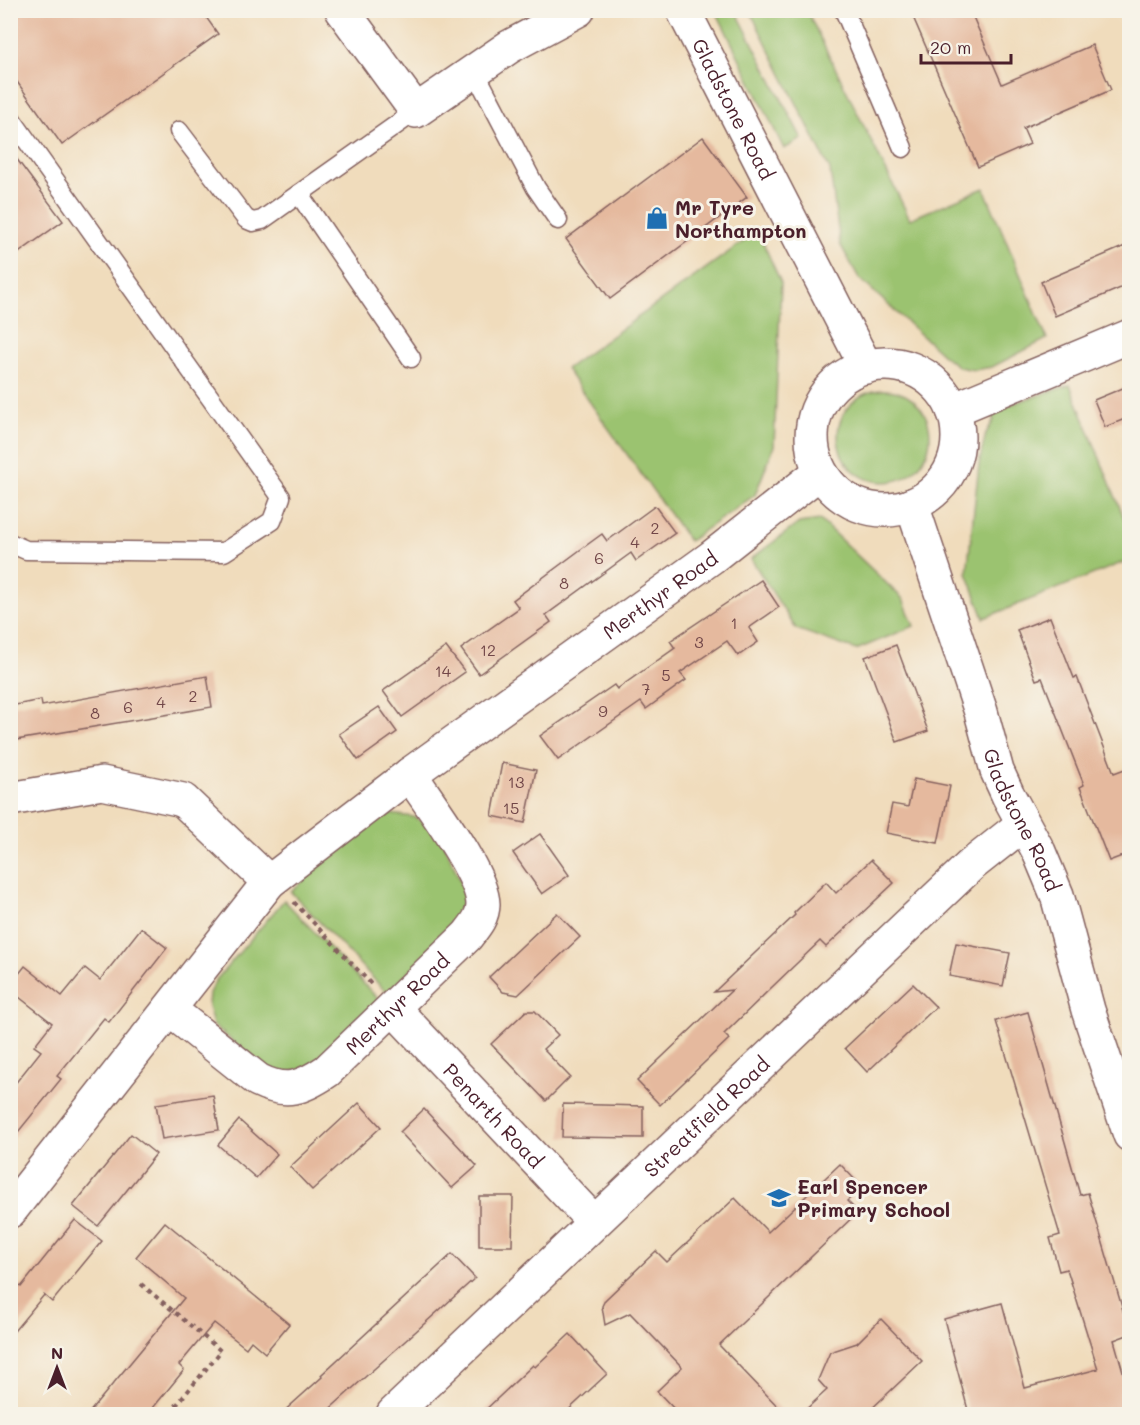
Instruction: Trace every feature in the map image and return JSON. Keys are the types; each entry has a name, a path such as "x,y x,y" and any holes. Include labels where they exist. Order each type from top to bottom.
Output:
{"street":[{"path":"342,10 417,111 509,47 578,10"},
{"name":"Gladstone Road","path":"683,10 866,367"},
{"path":"953,410 1130,336"},
{"path":"887,364 908,368 927,377 942,392 953,410 958,433 956,455 946,476 932,493 912,505 891,510 870,509 850,502 833,489 820,472 813,452 812,430 817,409 829,390 845,376 866,367 887,364"},
{"name":"Merthyr Road","path":"10,1211 271,881 410,774 712,557 820,472"},
{"name":"Gladstone Road","path":"912,505 981,712 997,771 1049,872 1057,895 1088,1010 1130,1135"},
{"name":"Merthyr Road","path":"170,1010 258,1080 272,1087 286,1088 306,1084 327,1071 393,1008 466,936 478,922 483,904 481,889 471,867 410,774"},
{"path":"10,799 102,783 183,800 271,881"},
{"name":"Streatfield Road","path":"393,1414 970,866 1023,824"},
{"name":"Penarth Road","path":"393,1008 594,1222"}],"lane":[{"path":"844,10 903,148"},
{"path":"474,70 536,188 558,220"},
{"path":"179,131 246,219 253,222 262,220 417,111"},
{"path":"10,117 281,497 272,521 224,552 26,550 10,543"},
{"path":"299,194 411,358"}],"path":[{"path":"271,881 393,1008"},
{"path":"141,1284 221,1351 169,1414"}],"green space":[{"path":"716,11 736,11 802,139 784,149"},
{"path":"750,11 807,11 910,219 984,188 1047,339 992,367 974,370 959,367 859,278 840,244 830,170"},
{"path":"758,231 781,283 774,446 755,495 689,541 566,369"},
{"path":"1070,385 1129,530 1129,560 984,618 967,573 979,464 986,433 994,420 990,411"},
{"path":"884,390 902,394 916,404 926,418 930,436 926,454 916,468 902,478 884,482 866,478 852,468 842,454 838,436 842,418 852,404 866,394"},
{"path":"820,520 903,599 914,626 856,650 796,629 751,559 799,523"},
{"path":"390,814 414,817 428,825 443,841 465,892 464,903 455,927 387,993 291,892 350,838 376,820"},
{"path":"284,900 380,1001 309,1067 288,1073 265,1068 213,1025 208,1006 209,993 216,980"}],"building":[{"path":"10,10 201,10 218,34 62,145 10,72"},
{"path":"910,10 970,10 1002,84 1092,45 1111,90 1023,128 1030,144 978,167"},
{"name":"Mr Tyre Northampton","path":"703,137 747,197 610,299 566,239"},
{"path":"10,150 63,221 10,259"},
{"path":"1130,244 1130,284 1055,316 1041,282"},
{"path":"1130,385 1130,417 1105,427 1094,400"},
{"path":"655,506 675,533 636,561 631,553 546,615 551,622 479,674 461,649 519,608 513,600 580,550 602,534 607,541"},
{"path":"761,580 779,607 749,628 758,642 738,656 727,641 680,673 686,680 646,709 641,702 558,760 540,736 614,685 617,689 675,648 670,641"},
{"path":"1050,617 1074,678 1077,677 1114,773 1130,767 1130,853 1109,861 1080,787 1084,785 1042,678 1036,680 1017,630"},
{"path":"896,645 928,731 897,742 865,657"},
{"path":"446,647 465,672 402,717 383,691"},
{"path":"207,676 212,707 10,741 10,706 41,700 42,706"},
{"path":"379,707 397,732 358,760 339,734"},
{"path":"502,763 536,770 525,823 492,816"},
{"path":"914,779 950,786 938,843 886,833 892,804 908,807"},
{"path":"540,834 569,875 542,894 513,853"},
{"path":"871,860 894,883 826,947 820,941 724,1034 729,1039 660,1105 637,1081 732,990 714,992 795,915 794,913 826,882 836,893"},
{"path":"557,913 580,937 518,995 503,992 489,977"},
{"path":"141,928 167,948 109,1022 104,1018 57,1076 61,1079 10,1142 10,1090 41,1051 34,1046 52,1023 10,990 10,985 25,966 62,996 85,968 100,980"},
{"path":"956,943 1010,953 1003,986 949,976"},
{"path":"913,984 936,1007 867,1072 845,1048"},
{"path":"526,1011 535,1011 558,1035 543,1049 570,1077 546,1101 491,1044"},
{"path":"1028,1012 1080,1195 1088,1193 1130,1334 1114,1340 1130,1396 1130,1414 969,1414 944,1319 1002,1303 1025,1388 1098,1369 1067,1269 1059,1271 1050,1238 1060,1235 996,1021"},
{"path":"213,1095 219,1130 162,1139 156,1104"},
{"path":"359,1103 381,1127 312,1190 290,1167"},
{"path":"563,1104 643,1106 643,1138 562,1137"},
{"path":"424,1109 477,1166 452,1188 400,1132"},
{"path":"239,1120 277,1154 256,1178 218,1145"},
{"path":"131,1134 156,1154 98,1226 73,1206"},
{"name":"Earl Spencer Primary School","path":"840,1164 862,1187 847,1201 858,1212 719,1345 785,1414 679,1414 657,1391 682,1367 630,1313 605,1325 602,1306 605,1300 656,1251 667,1262 735,1198 768,1232"},
{"path":"479,1196 513,1196 512,1246 479,1246"},
{"path":"75,1220 102,1241 52,1302 44,1295 10,1336 10,1279 21,1287"},
{"path":"165,1222 289,1324 265,1353 251,1341 246,1348 214,1323 179,1365 184,1370 148,1414 88,1414 184,1298 136,1257"},
{"path":"452,1254 475,1278 324,1414 281,1414 322,1377 321,1375"},
{"path":"881,1319 922,1361 866,1414 801,1414 827,1390 818,1380 830,1352 857,1343"},
{"path":"570,1334 607,1374 564,1414 481,1414 533,1365 535,1367"}],"place":[{"name":"Mr Tyre Northampton","path":"657,218"},
{"name":"Earl Spencer Primary School","path":"779,1198"}]}
